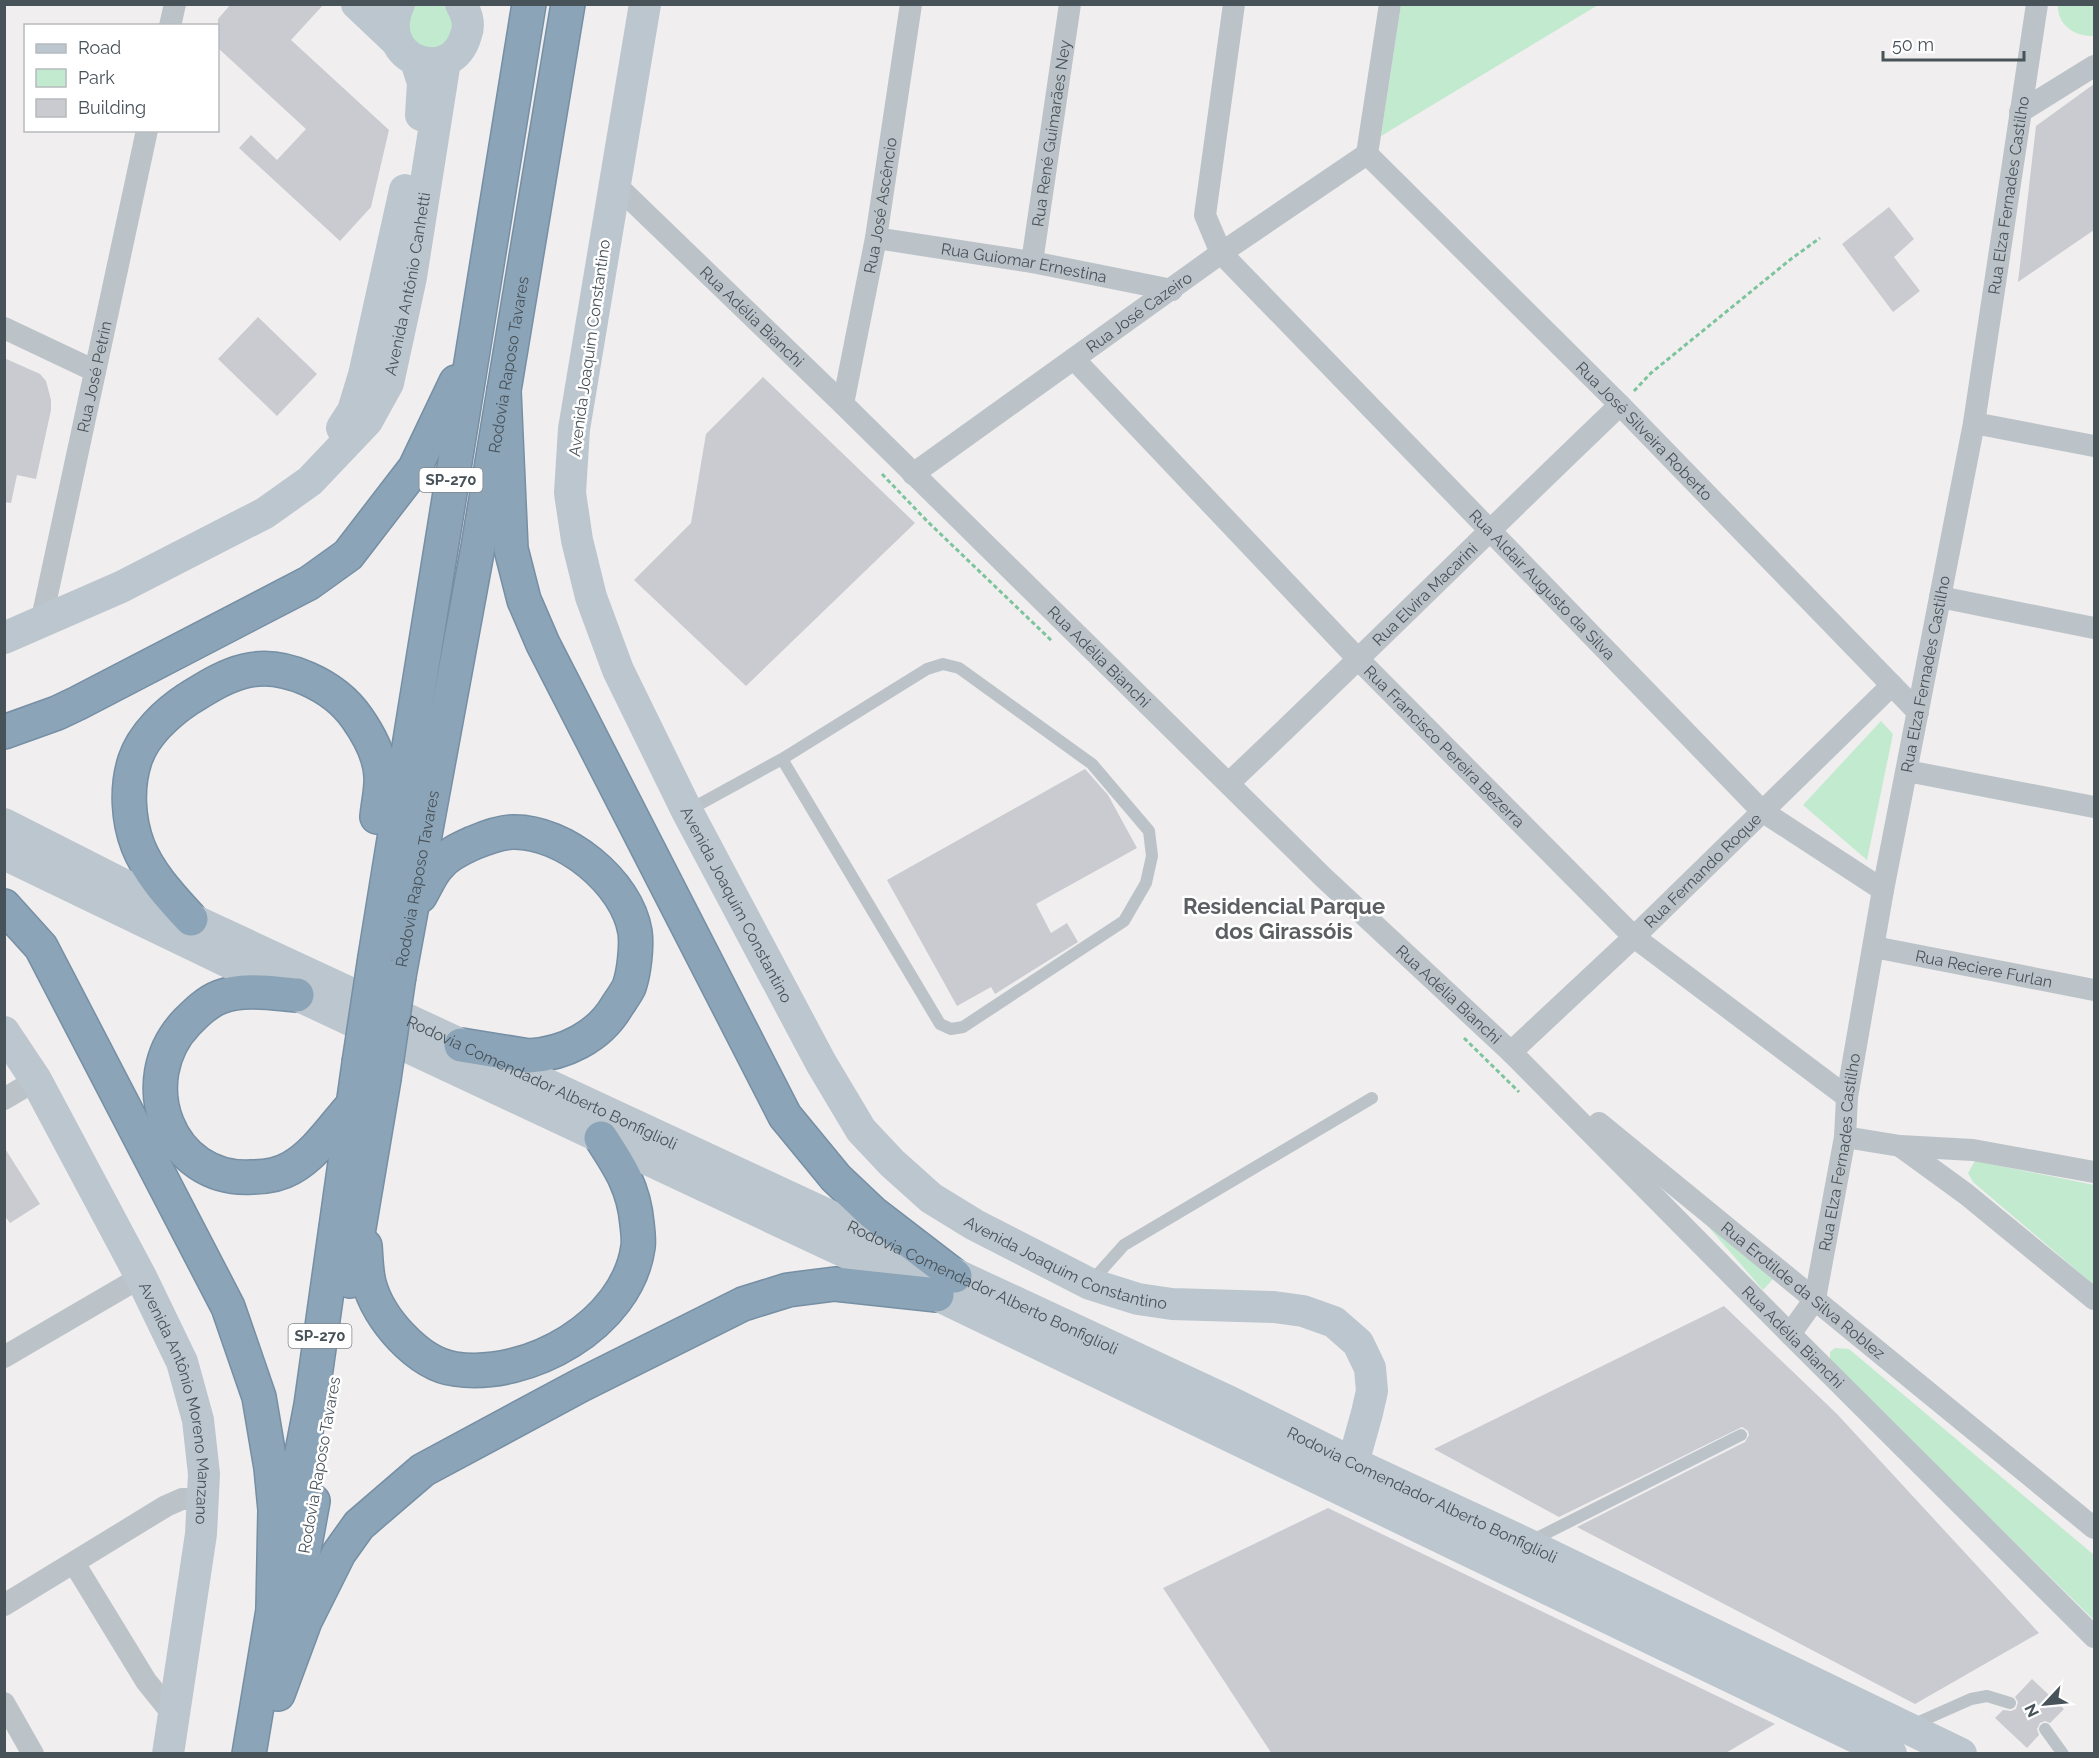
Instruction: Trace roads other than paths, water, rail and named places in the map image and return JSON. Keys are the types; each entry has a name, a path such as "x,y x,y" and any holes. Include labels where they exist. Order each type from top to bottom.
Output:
{"highway":[{"name":"Rodovia Raposo Tavares","path":"268,1754 317,1482 361,1214 371,1071 473,346 529,4"},
{"name":"Rodovia Raposo Tavares","path":"387,967 412,910 478,548 568,4"},
{"path":"547,130 584,4"},
{"path":"4,732 57,713 88,698 309,583 348,555 415,468 473,346"},
{"path":"504,391 511,549 524,600 543,644 785,1116 836,1178 946,1286"},
{"path":"191,919 167,893 149,867 138,845 129,806 129,788 135,759 147,738 163,718 214,683 246,670 287,672 312,680 336,694 360,722 376,751 381,776 372,875 387,967"},
{"path":"412,910 439,864 460,848 486,838 513,832 540,836 575,852 603,873 629,908 636,949 629,986 612,1015 599,1028 578,1043 541,1055 530,1056 461,1045"},
{"path":"4,906 42,947 228,1307 259,1397 271,1468 275,1510 273,1608"},
{"path":"297,995 252,992 220,997 199,1010 168,1048 160,1076 161,1100 166,1125 185,1152 210,1171 238,1178 270,1176 291,1168 302,1160 352,1106"},
{"name":"Rodovia Raposo Tavares","path":"249,1754 273,1608 311,1405 352,1106 371,1071"},
{"path":"361,1214 369,1283 383,1314 401,1339 423,1356 453,1369 486,1370 512,1366 561,1346 587,1329 617,1300 632,1273 639,1246 636,1206 626,1177 601,1138"},
{"path":"278,1694 305,1621 339,1553 359,1526 423,1470 580,1385 743,1304 788,1290 835,1284 946,1286"}],"main road":[{"path":"357,4 419,54 456,54 468,32 467,19 461,4"},
{"name":"Avenida Antônio Canhetti","path":"4,638 121,587 265,513 310,480 353,411 364,375 423,106 419,54 393,28 394,16 399,4"},
{"name":"Avenida Joaquim Constantino","path":"645,4 574,429 570,493 577,540 591,597 618,670 687,811 821,1063 861,1130 892,1163 931,1198 975,1225 1090,1284 1138,1299 1172,1304 1274,1307 1304,1311 1334,1322 1358,1343 1370,1368 1372,1391 1353,1463"},
{"name":"Rodovia Comendador Alberto Bonfiglioli","path":"4,824 191,919 461,1045 946,1286 1899,1741 1961,1754"},
{"name":"Rodovia Comendador Alberto Bonfiglioli","path":"4,854 601,1138 946,1286 1230,1402 1353,1463 1525,1543 1899,1741"},
{"name":"Avenida Antônio Moreno Manzano","path":"4,1032 36,1080 141,1277 182,1362 198,1420 204,1474 201,1534 168,1754"}],"street":[{"path":"170,24 175,4"},
{"name":"Rua José Ascêncio","path":"843,404 876,238 911,4"},
{"name":"Rua René Guimarães Ney","path":"1032,262 1070,4"},
{"path":"1221,254 1205,215 1234,4"},
{"path":"1367,154 1390,4"},
{"name":"Rua Elza Fernades Castilho","path":"1790,1334 1815,1299 1845,1137 1846,1097 1883,890 1974,423 2037,4"},
{"path":"2020,112 2094,66"},
{"name":"Rua José Petrin","path":"41,623 147,132"},
{"name":"Rua José Cazeiro","path":"913,474 1221,254 1367,154"},
{"name":"Rua José Silveira Roberto","path":"1367,154 1620,405 1918,712"},
{"name":"Rua Adélia Bianchi","path":"614,183 843,404 1323,877 1511,1052 2094,1637"},
{"name":"Rua Guiomar Ernestina","path":"876,238 1032,262 1172,290"},
{"name":"Rua Aldair Augusto da Silva","path":"1221,254 1762,811 1883,890"},
{"path":"4,328 95,370"},
{"name":"Rua Francisco Pereira Bezerra","path":"1074,359 1359,660 1634,937 1846,1097"},
{"name":"Rua Elvira Macarini","path":"1229,783 1359,660 1489,530 1620,405"},
{"path":"1974,423 2094,446"},
{"path":"1940,597 2094,628"},
{"name":"Rua Fernando Roque","path":"1511,1052 1634,937 1892,685"},
{"path":"1907,771 2094,807"},
{"name":"Rua Reciere Furlan","path":"1874,947 2094,990"},
{"name":"Rua Erotilde da Silva Roblez","path":"1511,1052 2094,1528"},
{"path":"4,1099 36,1080"},
{"path":"1845,1137 1900,1146 1973,1150 2094,1172"},
{"path":"1900,1146 1966,1194 2094,1299"},
{"path":"4,1356 141,1277"},
{"path":"4,1605 166,1506 182,1499 202,1499"},
{"path":"74,1563 147,1681 175,1717"},
{"path":"4,1703 33,1754"}],"lane":[{"path":"687,811 782,759 927,669 943,664 959,668 1092,764 1149,831 1152,856 1146,883 1124,921 963,1027 951,1029 940,1024 782,759"},
{"path":"1090,1284 1124,1245 1372,1098"},
{"path":"1525,1543 1741,1435"},
{"path":"1899,1741 1971,1699 1987,1696 2010,1702"},
{"path":"2045,1729 2063,1754"}],"district":[{"name":"Residencial Parque dos Girassóis","path":"1284,918"}]}
